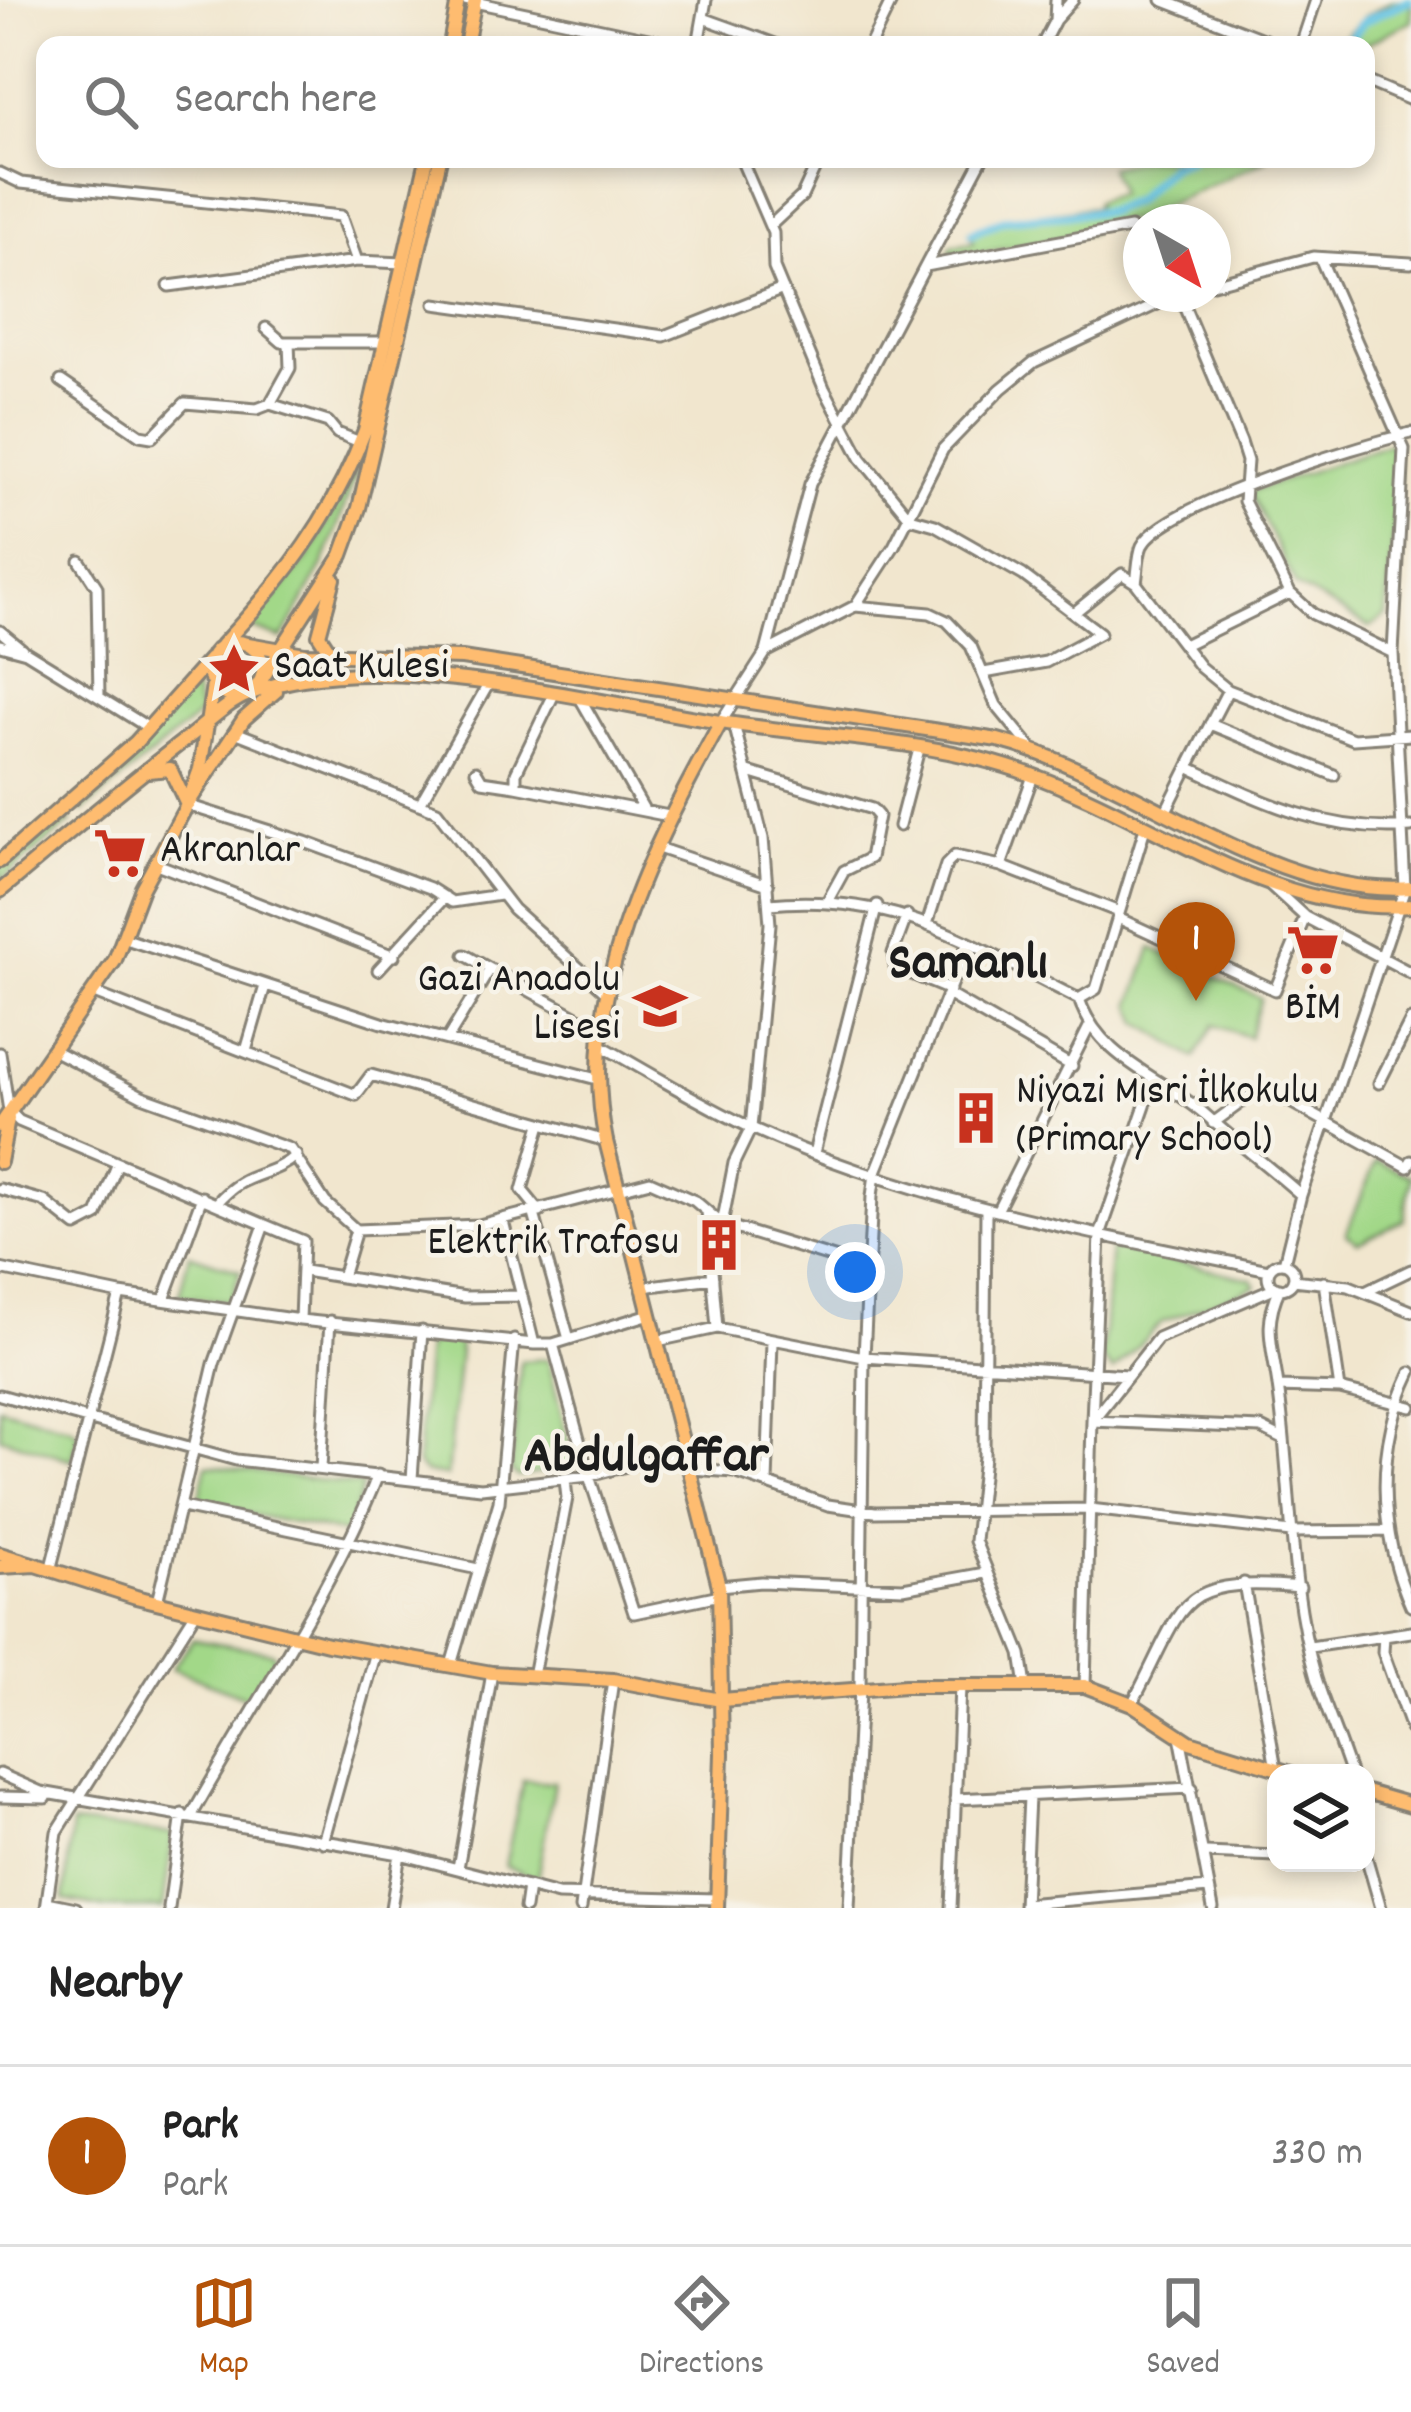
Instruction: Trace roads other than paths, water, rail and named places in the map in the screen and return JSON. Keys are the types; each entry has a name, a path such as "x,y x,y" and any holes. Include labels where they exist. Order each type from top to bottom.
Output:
{"main road":[{"path":"454,36 468,1"},
{"path":"466,36 468,1"},
{"path":"0,861 68,806 149,728 302,554 350,472 361,442 425,168"},
{"path":"332,656 319,635 319,622 377,439 438,168"},
{"path":"0,891 260,682 342,555"},
{"path":"248,644 260,656 260,682"},
{"path":"222,645 332,656 462,658 1032,748 1304,873 1387,890 1408,888"},
{"path":"187,805 213,685 210,659"},
{"path":"213,685 228,696 305,680 388,676 489,683 728,723 919,748 1034,776 1267,883 1319,898 1404,906"},
{"path":"0,1126 94,993 154,863 235,732 269,694 305,680"},
{"path":"717,1904 720,1590 606,1141 597,1079 607,994 655,847 669,816 728,723"},
{"path":"143,773 170,769 187,805"},
{"path":"68,806 81,824"},
{"path":"0,1162 9,1112"},
{"path":"0,1554 157,1602 298,1637 492,1672 613,1680 721,1700 959,1686 1085,1686 1132,1704 1180,1736 1267,1766"},
{"path":"0,1567 35,1565"},
{"path":"1375,1795 1411,1805"}],"street":[{"path":"700,36 706,0"},
{"path":"875,36 892,0"},
{"path":"1055,20 1056,0"},
{"path":"1047,36 1073,0"},
{"path":"1162,0 1255,36"},
{"path":"1303,36 1316,0"},
{"path":"468,1 634,36"},
{"path":"703,18 753,36"},
{"path":"1375,85 1411,100"},
{"path":"745,168 770,226 783,289 862,458 910,518 961,538 1100,633 1046,662 984,673"},
{"path":"770,226 802,196 815,168"},
{"path":"722,1224 738,1151 751,1128 769,904 763,838 728,723 766,652 810,484 977,168"},
{"path":"0,173 21,183 341,216 357,261"},
{"path":"926,266 1123,229"},
{"path":"1284,1263 1301,1195 1408,888 1393,653 1405,435 1319,258"},
{"path":"169,286 357,261 404,263"},
{"path":"1231,278 1282,261 1411,263"},
{"path":"435,304 664,335 783,289"},
{"path":"766,652 855,606 910,518 943,448 1000,389 1034,362 1141,312"},
{"path":"1187,312 1241,442 1244,501 1290,592 1313,614 1393,653"},
{"path":"266,328 289,342 386,342"},
{"path":"270,404 290,368 289,342"},
{"path":"61,381 140,435 152,437 184,403 256,409 270,404 328,422 337,433 361,442"},
{"path":"1136,583 1142,546 1168,519 1246,487 1405,435"},
{"path":"80,562 97,587 99,695"},
{"path":"1075,612 1122,574 1136,583 1228,690 1353,739 1411,735"},
{"path":"1184,644 1290,592"},
{"path":"855,606 930,614 947,621 970,646 997,705 1032,748"},
{"path":"0,632 149,728"},
{"path":"1393,637 1411,634"},
{"path":"0,645 26,652"},
{"path":"421,802 489,683"},
{"path":"1166,811 1228,690"},
{"path":"517,786 516,773 554,694"},
{"path":"580,698 643,808"},
{"path":"1210,724 1334,775"},
{"path":"235,732 421,802 444,817 500,896 607,994"},
{"path":"899,826 919,748"},
{"path":"1188,767 1282,811 1332,826 1406,827"},
{"path":"476,771 482,781 669,816"},
{"path":"745,771 866,807 878,816 870,858 844,871 828,900"},
{"path":"1000,866 1034,776"},
{"path":"187,805 304,842 467,904 500,896"},
{"path":"1079,999 1096,989 1145,827"},
{"path":"655,847 768,885"},
{"path":"927,924 950,859 1000,866 1118,915 1275,990 1305,917"},
{"path":"154,863 394,956"},
{"path":"1267,883 1305,917 1411,973"},
{"path":"379,970 445,897"},
{"path":"769,904 828,900 877,905 927,924 1079,999 1089,1028 1301,1195"},
{"path":"814,1153 877,905"},
{"path":"907,915 893,953 895,967 1072,1066"},
{"path":"123,938 265,986 597,1079"},
{"path":"849,1908 860,1690 867,1268 875,1174 967,945"},
{"path":"465,955 751,1128 814,1153 992,1210 1269,1270 1284,1263"},
{"path":"448,1038 490,969"},
{"path":"246,1051 265,986"},
{"path":"94,993 356,1095 371,1075 606,1141"},
{"path":"1379,1083 1411,1020"},
{"path":"1026,1686 1021,1654 975,1541 981,1508 992,1210 1089,1028"},
{"path":"53,1050 142,1096 280,1144 296,1155 325,1202 356,1230 503,1221 657,1182 722,1224 867,1268"},
{"path":"0,1053 9,1112 19,1121 302,1241 300,1320"},
{"path":"1085,1686 1100,1235 1153,1082"},
{"path":"1213,1124 1254,1093 1286,1100 1408,1166 1411,1161"},
{"path":"541,1124 522,1190 537,1213 569,1339"},
{"path":"217,1203 243,1178 261,1169 280,1168 296,1155"},
{"path":"0,1189 44,1201 76,1226 97,1215 118,1163"},
{"path":"164,1300 202,1197"},
{"path":"707,1211 717,1328"},
{"path":"503,1221 534,1344"},
{"path":"157,1602 198,1450 214,1364 264,1225"},
{"path":"342,1277 356,1230"},
{"path":"1284,1263 1291,1267 1293,1280"},
{"path":"0,1269 120,1294 300,1320 534,1344 554,1344 650,1314"},
{"path":"1269,1270 1278,1288 1269,1310 1267,1336 1279,1387 1291,1532 1310,1647 1347,1764"},
{"path":"1366,1292 1411,1270"},
{"path":"304,1271 476,1298 522,1296"},
{"path":"643,1287 713,1278"},
{"path":"1092,1420 1173,1328 1293,1280 1366,1292 1411,1311"},
{"path":"1324,1282 1340,1389"},
{"path":"50,1571 120,1294"},
{"path":"321,1468 330,1321"},
{"path":"657,1341 717,1328 864,1357 1127,1375"},
{"path":"412,1479 422,1331"},
{"path":"451,1665 501,1487 514,1340"},
{"path":"766,1483 772,1342"},
{"path":"554,1344 589,1476 634,1613 761,1582 859,1588 929,1585 986,1573"},
{"path":"1411,1372 1396,1404 1387,1452 1386,1531 1411,1606"},
{"path":"1279,1387 1340,1389 1411,1407"},
{"path":"0,1395 198,1450 501,1487 589,1476 685,1450"},
{"path":"1092,1420 1261,1428 1280,1438"},
{"path":"692,1468 734,1472 828,1505 861,1510 924,1515 981,1508 1090,1509 1291,1532 1386,1531"},
{"path":"169,1908 187,1815 298,1637 352,1538 378,1475"},
{"path":"533,1676 564,1516 565,1480"},
{"path":"182,1507 352,1538 478,1569"},
{"path":"1132,1704 1187,1602 1204,1589 1244,1583 1300,1587"},
{"path":"1244,1583 1275,1764"},
{"path":"76,1908 46,1905 57,1832 196,1612"},
{"path":"1310,1647 1411,1632"},
{"path":"1384,1636 1383,1652 1411,1730"},
{"path":"323,1841 376,1652"},
{"path":"458,1868 492,1672"},
{"path":"581,1903 613,1680"},
{"path":"951,1908 959,1686"},
{"path":"1180,1736 1213,1908"},
{"path":"0,1774 41,1792 400,1854 581,1903 644,1905 665,1895 717,1904"},
{"path":"955,1799 1192,1788"},
{"path":"0,1797 82,1798"},
{"path":"1029,1797 1024,1906 1209,1888"},
{"path":"1205,1853 1267,1856"},
{"path":"391,1908 400,1854"},
{"path":"1370,1872 1381,1908"},
{"path":"525,1908 528,1887"}],"waterway":[{"path":"1352,36 1364,21 1409,0"},
{"path":"972,233 1003,220 1109,211 1134,201 1168,168"}],"place":[{"name":"Saat Kulesi","path":"234,669"},
{"name":"Akranlar","path":"120,853"},
{"name":"BİM","path":"1313,950"},
{"name":"Park","path":"1196,1001"},
{"name":"Gazi Anadolu Lisesi","path":"660,1006"},
{"name":"Niyazi Mısri İlkokulu (Primary School)","path":"976,1118"},
{"name":"Elektrik Trafosu","path":"719,1245"}],"district":[{"name":"Samanlı","path":"968,966"},
{"name":"Abdulgaffar","path":"646,1459"}]}
